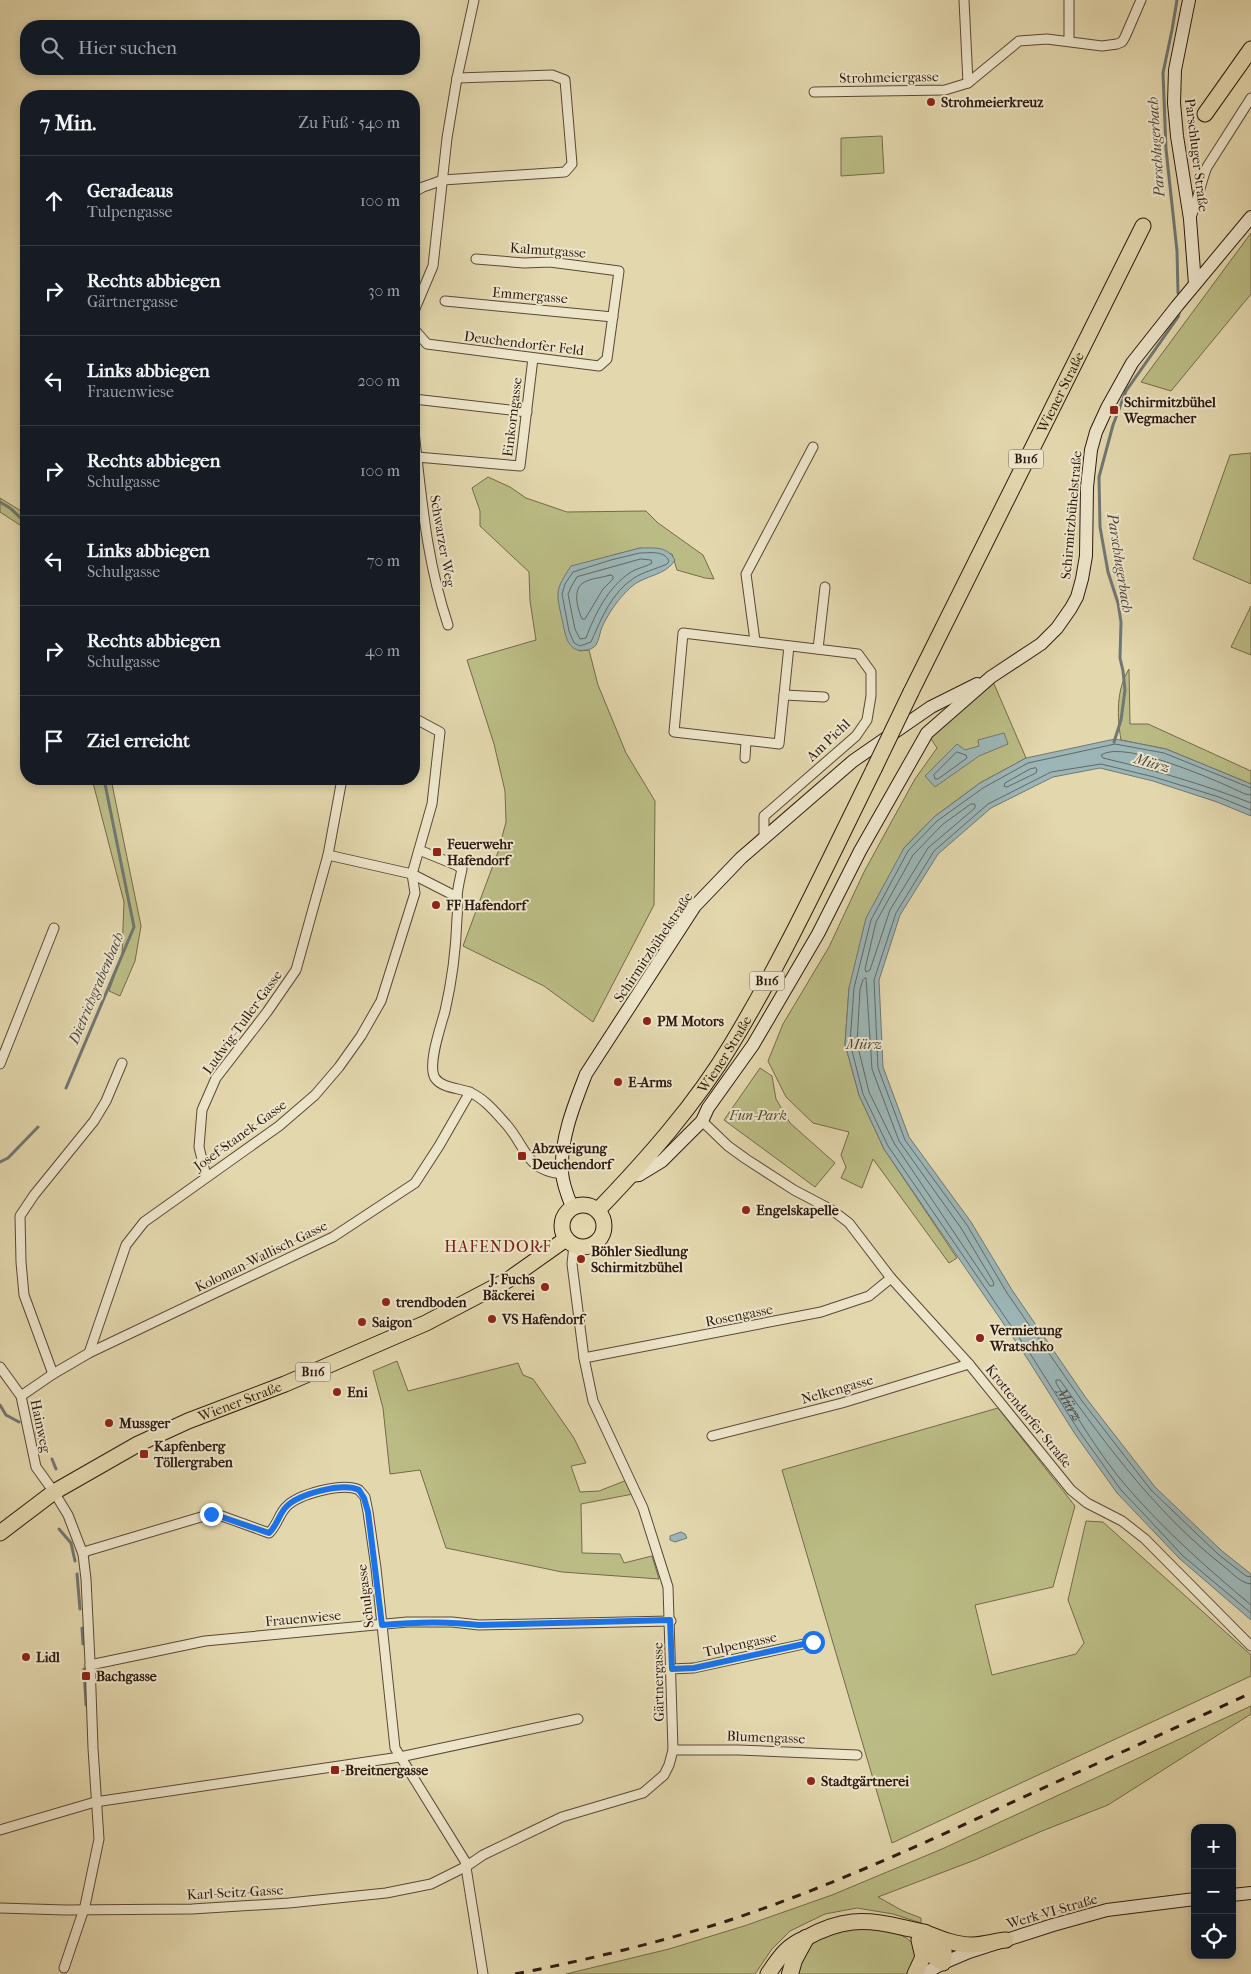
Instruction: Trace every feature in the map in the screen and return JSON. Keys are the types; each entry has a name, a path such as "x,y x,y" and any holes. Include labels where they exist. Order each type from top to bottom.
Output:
{"highway":[{"path":"790,1974 794,1960 806,1938"}],"main road":[{"name":"Parschluger Straße","path":"1189,0 1175,70 1174,103 1177,136 1190,219 1195,284"},
{"path":"1205,114 1251,49"},
{"name":"Schirmitzbühelstraße","path":"562,1172 566,1135 586,1074 695,906 742,858 853,761 931,707 991,677 1041,644 1057,628 1077,597 1082,579 1086,556 1087,487 1096,432 1132,363 1251,217"},
{"name":"Wiener Straße","path":"598,1210 631,1176 688,1108 731,1046 792,935 1142,226"},
{"path":"631,1176 639,1175 662,1161 702,1122 708,1108 753,1046 809,950 860,851 928,733 991,677"},
{"path":"909,722 928,733"},
{"path":"562,1172 572,1207"},
{"path":"570,1242 562,1229 562,1220 565,1214 572,1207 584,1204 598,1210"},
{"name":"B116","path":"570,1242 590,1246 602,1236 605,1223 598,1210"},
{"name":"Wiener Straße","path":"0,1532 54,1492 138,1444 188,1421 293,1380 426,1322 508,1280 570,1242"},
{"path":"1236,1895 1251,1893"},
{"name":"Werk-VI-Straße","path":"924,1974 943,1963 969,1952 1053,1925 1107,1910 1191,1899"},
{"path":"768,1974 794,1943 821,1930 852,1922 884,1922 954,1943 972,1945 1006,1940"},
{"path":"902,1928 921,1941 936,1959 943,1963 945,1954 943,1945 937,1938"},
{"path":"915,1974 923,1958 921,1941"}],"street":[{"path":"420,297 433,266 447,138 457,78 474,0"},
{"path":"964,0 968,83"},
{"path":"1069,0 1069,41"},
{"name":"Strohmeiergasse","path":"814,92 944,90 968,83 1019,41 1047,39 1102,46 1117,44 1122,42 1141,0"},
{"path":"420,189 443,180 565,172 572,164 565,80 552,76 457,78"},
{"path":"1190,219 1196,205 1202,179 1208,167 1251,98"},
{"name":"Kalmutgasse","path":"476,258 524,263 550,262 619,271"},
{"name":"Deuchendorfer Feld","path":"420,336 427,344 599,366 607,360 619,271"},
{"name":"Emmergasse","path":"445,301 613,317"},
{"name":"Einkorngasse","path":"420,457 520,466 533,358"},
{"path":"420,400 527,412"},
{"path":"755,641 746,574 813,447"},
{"name":"Schwarzer Weg","path":"420,494 430,560 448,625"},
{"path":"818,650 825,587"},
{"name":"Am Pichl","path":"764,839 764,816 856,736 867,720 871,696 871,672 858,654 683,633 674,732 746,742 779,744 789,646"},
{"path":"784,695 824,698"},
{"name":"Josef-Stanek-Gasse","path":"89,1353 126,1245 144,1222 206,1176 279,1126 315,1095 339,1067 361,1036 381,1001 415,893 412,874 432,804 440,732 420,721"},
{"path":"745,758 746,742"},
{"name":"Ludwig-Tuller-Gasse","path":"206,1176 199,1147 202,1110 216,1078 267,1012 296,970 328,855 341,785"},
{"path":"419,850 462,869 457,897 458,917 447,1003 433,1060 432,1071 435,1078 442,1084 470,1092 485,1101 506,1125 536,1167 553,1173 562,1172"},
{"path":"328,855 412,874 457,897"},
{"path":"0,1064 54,928"},
{"path":"52,1374 24,1295 20,1262 20,1216 34,1195 94,1121 106,1100 122,1063"},
{"name":"Koloman-Wallisch-Gasse","path":"21,1396 52,1374 89,1353 334,1237 416,1183 470,1092"},
{"name":"Krottendorfer Straße","path":"702,1122 728,1146 746,1159 844,1218 891,1278 968,1364 1071,1490 1087,1502 1122,1521 1144,1539 1251,1646"},
{"name":"Gärtnergasse","path":"467,1866 483,1855 562,1818 643,1794 664,1775 673,1750 668,1587 652,1535 631,1480 594,1405 584,1358 570,1242"},
{"name":"Rosengasse","path":"584,1358 821,1312 869,1296 891,1278"},
{"name":"Nelkengasse","path":"712,1436 842,1403 968,1364"},
{"name":"Hainweg","path":"0,1367 21,1396 36,1467 54,1492"},
{"name":"Schulgasse","path":"83,1554 87,1551 211,1514 269,1533 286,1506 303,1495 346,1487 354,1488 363,1494 368,1512 395,1748 467,1866"},
{"path":"54,1492 68,1516 83,1554 99,1839 84,1909 64,1968"},
{"name":"Frauenwiese","path":"90,1665 205,1640 407,1622 452,1622 479,1625 670,1620"},
{"name":"Tulpengasse","path":"672,1669 694,1668 813,1642"},
{"path":"0,1830 96,1802 400,1757 578,1719"},
{"name":"Blumengasse","path":"673,1750 747,1750 857,1754"},
{"path":"467,1866 483,1974"},
{"name":"Karl-Seitz-Gasse","path":"0,1908 192,1909 289,1903 386,1893 431,1884 467,1866"}],"green space":[{"path":"882,136 884,173 841,176 841,138"},
{"path":"1251,233 1251,294 1171,391 1141,382"},
{"path":"1251,453 1251,584 1193,559 1230,455"},
{"path":"488,477 510,487 526,498 567,512 646,511 658,523 703,555 714,579 677,570 672,554 640,548 596,560 579,651 589,650 598,685 626,753 655,801 654,905 593,1022 544,986 463,946 498,852 506,822 505,791 494,744 467,660 536,640 530,601 529,572 480,526 480,511 472,488"},
{"path":"0,498 20,510 20,525 0,512"},
{"path":"1251,606 1251,655 1231,647"},
{"path":"1129,669 1130,724 1148,724 1251,771 1251,784 1166,749 1121,740 1119,722 1120,694"},
{"path":"991,677 1026,758 980,783 934,817 904,848 849,988 845,1044 859,1095 884,1149 957,1258 949,1263 873,1159 862,1188 841,1178 846,1167 841,1155 849,1132 813,1123 786,1097 768,1061 783,1024 829,947 864,872 915,779 937,748 927,733"},
{"path":"94,785 112,785 141,926 135,961 120,996 109,991 122,955 124,902"},
{"name":"Fun-Park","path":"760,1068 772,1076 776,1099 790,1123 835,1163 815,1187 724,1120"},
{"path":"397,1361 408,1391 518,1363 523,1375 533,1379 574,1438 586,1463 571,1466 580,1492 599,1491 627,1480 633,1494 581,1504 582,1553 620,1554 624,1563 652,1556 659,1579 562,1572 446,1548 420,1470 390,1474 383,1408 373,1371"},
{"path":"998,1408 1075,1506 1053,1587 975,1605 992,1675 1076,1654 1084,1643 1068,1600 1086,1521 1103,1522 1251,1655 1251,1676 892,1843 782,1470"},
{"path":"1251,1706 1251,1714 1108,1805 975,1860 878,1897 903,1911 921,1918 921,1923 893,1914 857,1908 825,1914 790,1931 772,1949 755,1974 566,1974 669,1949 744,1926 832,1895 942,1849"},
{"path":"873,1928 899,1934 915,1946 918,1952 908,1974 795,1974 810,1946 816,1940 839,1931"}],"water":[{"path":"640,548 664,550 672,555 675,560 661,572 636,583 622,596 605,621 595,646 587,650 575,649 571,646 566,636 558,597 560,586 571,566"},
{"path":"1004,733 1008,744 979,756 935,787 925,776 957,744 965,750 979,746 978,740"},
{"name":"Mürz","path":"1115,739 1166,749 1251,784 1251,816 1217,802 1153,781 1100,768 1053,777 991,808 938,854 900,915 879,980 883,1067 909,1137 971,1222 1012,1290 1086,1398 1155,1487 1222,1551 1251,1574 1251,1620 1180,1559 1117,1493 1075,1434 1027,1358 884,1149 859,1095 845,1044 849,988 866,918 904,848 934,817 980,783 1026,758"},
{"path":"681,1532 687,1538 675,1542 670,1540 670,1536"}],"waterway":[{"name":"Parschlugerbach","path":"1177,0 1163,73 1166,149 1177,251 1178,293"},
{"name":"Parschlugerbach","path":"1114,742 1121,720 1125,690 1120,658 1121,622 1118,603 1108,572 1100,527 1099,477 1113,425 1126,391 1178,317 1180,310"},
{"name":"Dietrichgrabenbach","path":"0,502 20,517"},
{"name":"Dietrichgrabenbach","path":"66,1088 134,927 105,785"},
{"name":"Dietrichgrabenbach","path":"0,1162 8,1158 38,1127"},
{"name":"Dietrichgrabenbach","path":"0,1405 6,1415 19,1422"},
{"name":"Dietrichgrabenbach","path":"36,1433 44,1447"},
{"name":"Dietrichgrabenbach","path":"52,1459 56,1469"},
{"name":"Dietrichgrabenbach","path":"59,1529 71,1543 75,1561"},
{"name":"Dietrichgrabenbach","path":"77,1574 80,1609"},
{"name":"Dietrichgrabenbach","path":"82,1628 83,1644"},
{"name":"Dietrichgrabenbach","path":"84,1669 86,1705"}],"railway":[{"path":"515,1974 595,1957 674,1937 727,1921 797,1896 934,1838 1251,1693"}],"place":[{"name":"Strohmeierkreuz","path":"931,102"},
{"name":"Schirmitzbühel Wegmacher","path":"1114,410"},
{"name":"Feuerwehr Hafendorf","path":"437,852"},
{"name":"FF Hafendorf","path":"436,905"},
{"name":"PM Motors","path":"647,1021"},
{"name":"E-Arms","path":"618,1082"},
{"name":"Abzweigung Deuchendorf","path":"522,1156"},
{"name":"Engelskapelle","path":"746,1210"},
{"name":"Böhler Siedlung Schirmitzbühel","path":"581,1259"},
{"name":"J. Fuchs Bäckerei","path":"545,1287"},
{"name":"trendboden","path":"386,1302"},
{"name":"VS Hafendorf","path":"492,1319"},
{"name":"Saigon","path":"362,1322"},
{"name":"Vermietung Wratschko","path":"980,1338"},
{"name":"Eni","path":"337,1392"},
{"name":"Mussger","path":"109,1423"},
{"name":"Kapfenberg Töllergraben","path":"144,1454"},
{"name":"Lidl","path":"26,1657"},
{"name":"Bachgasse","path":"86,1676"},
{"name":"Breitnergasse","path":"335,1770"},
{"name":"Stadtgärtnerei","path":"811,1781"}],"district":[{"name":"HAFENDORF","path":"498,1246"}],"route":[{"path":"211,1514 269,1533 286,1506 303,1495 346,1487 359,1490 363,1494 368,1512 382,1625 407,1622 452,1622 479,1625 670,1620 672,1669 694,1668 813,1642"}]}
